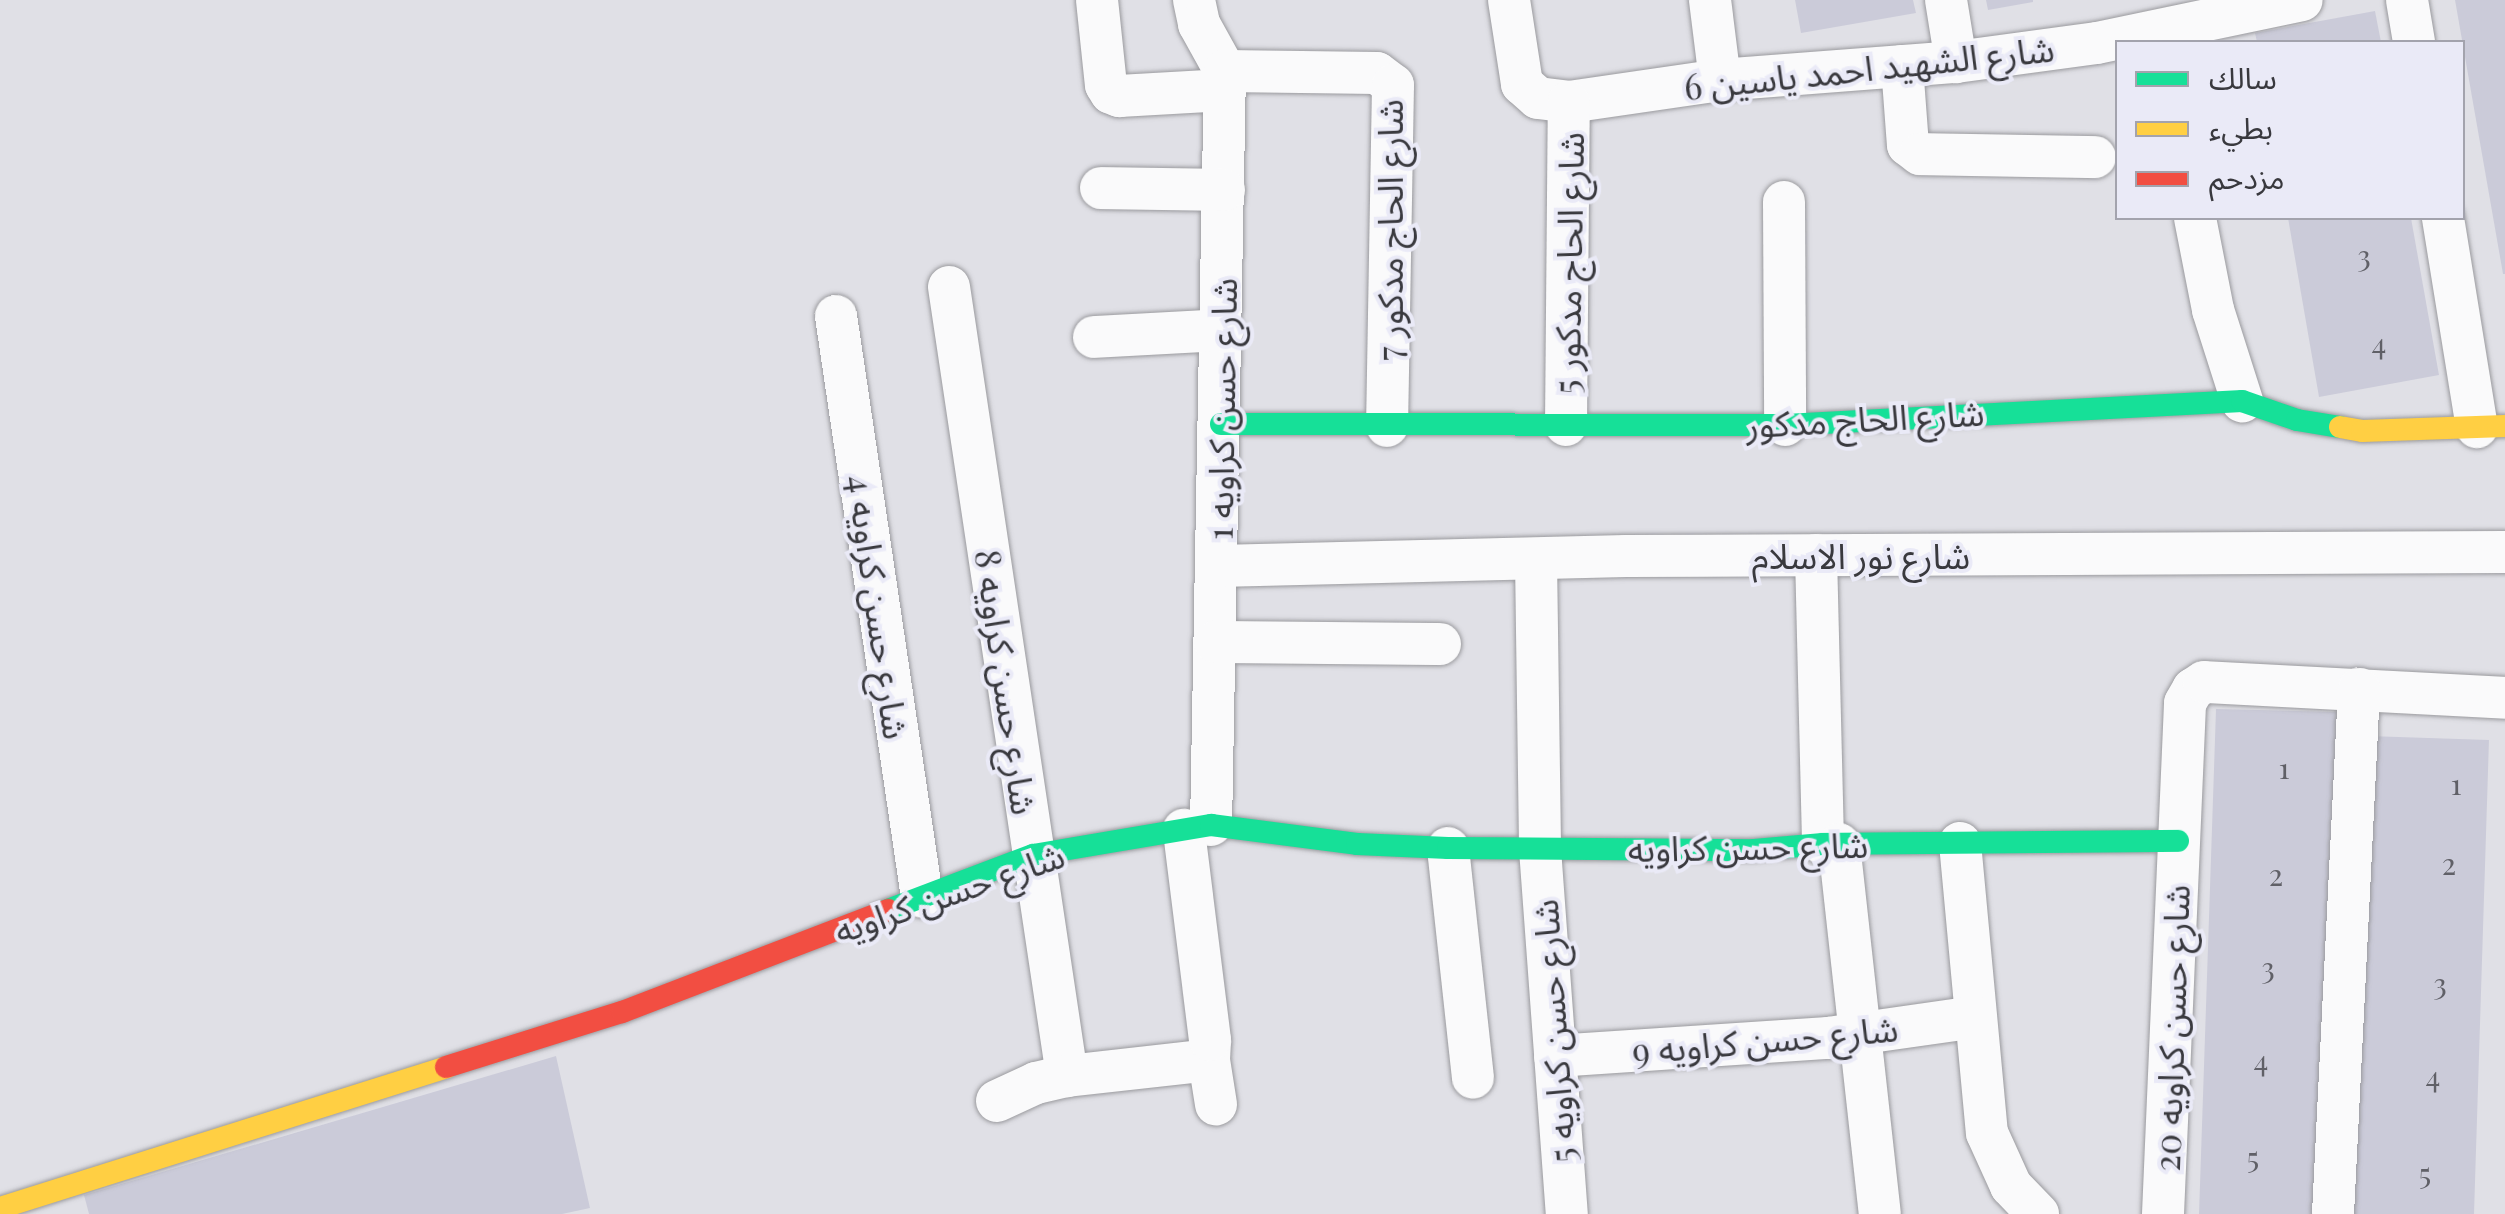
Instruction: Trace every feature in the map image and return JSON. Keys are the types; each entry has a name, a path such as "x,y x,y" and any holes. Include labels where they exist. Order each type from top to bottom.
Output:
{"street":[{"path":"1098,0 1106,86 1111,93 1120,96 1225,80"},
{"name":"شارع حسن كراويه 1","path":"1194,0 1199,24 1225,80 1218,566 1198,827 1209,1060 1216,1104"},
{"name":"شارع الشهيد احمد ياسين 6","path":"1509,0 1522,84 1538,98 1569,102 1720,80 1956,62 2097,43 2302,0"},
{"path":"1710,0 1720,80"},
{"path":"1946,0 1956,62"},
{"path":"2407,0 2414,40"},
{"path":"1902,66 1908,145 1920,154 2096,157"},
{"name":"شارع الحاج مدكور 7","path":"1225,80 1377,73 1393,85 1387,426"},
{"name":"شارع الحاج مدكور 5","path":"1566,426 1569,102"},
{"path":"1101,188 1224,190"},
{"path":"1784,202 1785,425"},
{"path":"2195,220 2213,310 2242,400"},
{"path":"2443,220 2491,427"},
{"name":"شارع حسن كراويه 8","path":"948,287 1067,1076"},
{"name":"شارع حسن كراويه 4","path":"836,316 922,897"},
{"path":"1094,337 1222,330"},
{"name":"شارع الحاج مدكور","path":"1221,424 1785,425 2242,400 2297,420 2362,430 2491,427"},
{"name":"شارع نور الاسلام","path":"1218,566 1536,559 2505,552"},
{"path":"1816,556 1831,844 1880,1214"},
{"path":"1536,559 1540,849"},
{"path":"1215,642 1440,644"},
{"name":"شارع حسن كراويه 20","path":"2163,1214 2185,704 2193,689 2204,682 2360,689"},
{"path":"2333,1214 2360,689 2505,698"},
{"name":"شارع حسن كراويه","path":"0,1208 604,1018 1033,855 1198,827 1356,844 1448,848 1754,850 1831,844 2178,842"},
{"path":"1960,843 1987,1134 2011,1186 2038,1214"},
{"path":"1448,848 1473,1078"},
{"name":"شارع حسن كراويه 5","path":"1540,849 1567,1214"},
{"name":"شارع حسن كراويه 9","path":"1556,1056 1692,1050 1857,1034 1975,1017"},
{"path":"997,1101 1036,1083 1067,1076 1209,1060"}],"building":[{"path":"1795,0 1913,0 1916,13 1801,33"},
{"path":"1986,0 2033,0 2033,2 1988,10"},
{"path":"2455,0 2505,0 2505,274 2465,40"},
{"path":"2375,11 2381,40 2257,40 2255,33"},
{"path":"2288,220 2411,220 2439,375 2319,397"},
{"path":"2216,709 2337,712 2322,1214 2199,1214"},
{"path":"2368,736 2489,740 2474,1214 2353,1214"},
{"path":"556,1056 590,1208 562,1214 89,1214 84,1195"}],"traffic: fast":[{"path":"1221,424 1785,425 2242,401 2297,420 2340,427"},
{"path":"888,910 1033,855 1211,825 1357,844 1448,848 1754,850 1823,844 2178,841"}],"traffic: slow":[{"path":"2340,427 2362,431 2505,426"},
{"path":"0,1208 446,1067"}],"traffic: jam":[{"path":"446,1067 622,1012 888,910"}]}
